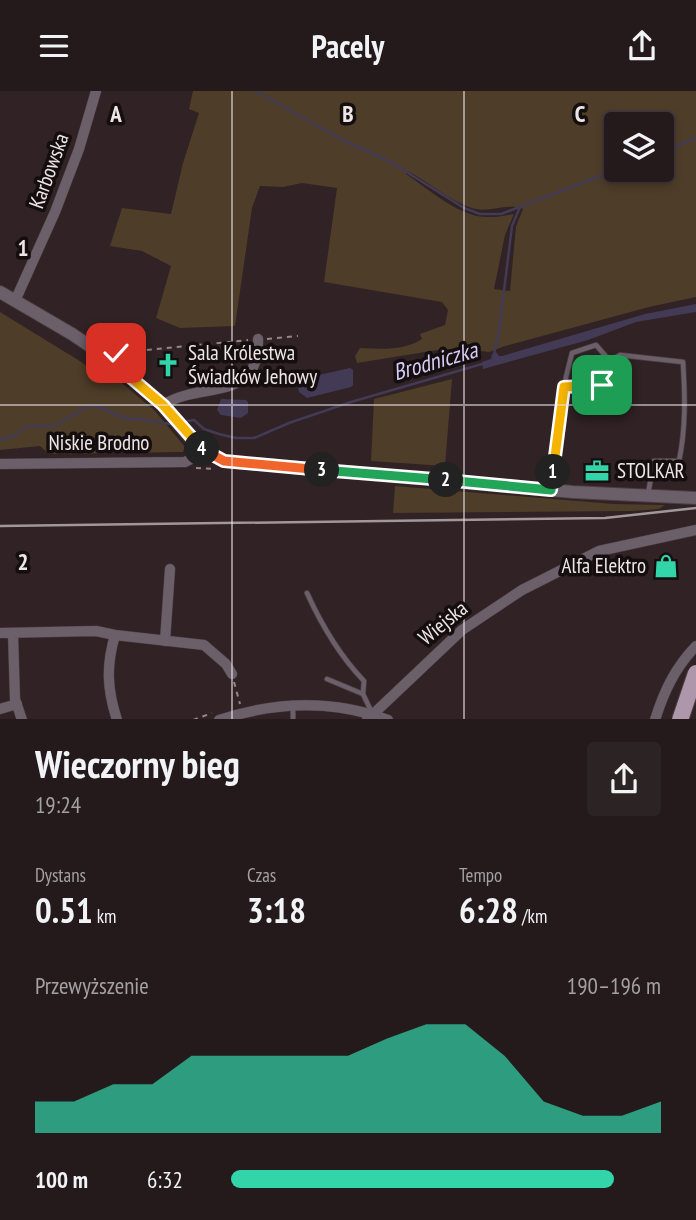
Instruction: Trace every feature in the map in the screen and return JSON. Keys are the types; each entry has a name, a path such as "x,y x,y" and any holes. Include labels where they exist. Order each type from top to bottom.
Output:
{"main road":[{"path":"680,719 696,673"}],"street":[{"name":"Karbowska","path":"15,300 55,212 79,149 96,91"},
{"path":"0,292 109,356 163,405 205,452 224,461 551,490 696,498"},
{"path":"163,405 186,394 232,386 249,376 257,361 258,339"},
{"name":"Niskie Brodno","path":"0,464 185,462 205,452"},
{"name":"Wiejska","path":"370,717 462,630 522,590 599,551 696,530"},
{"path":"165,641 170,569"},
{"path":"0,633 96,631 204,645 226,664 232,674"},
{"path":"13,634 17,704 22,719"},
{"path":"115,635 107,671 107,685 117,719"},
{"path":"655,719 677,668 696,646"},
{"path":"677,668 689,677 696,687"},
{"path":"0,709 17,704"},
{"path":"218,716 293,705 334,707 388,719"}],"lane":[{"path":"109,356 114,343"},
{"path":"551,490 564,387 572,353 596,345 610,361"},
{"path":"564,387 602,385 610,361 620,355 683,362 686,401 679,461 654,461 648,497"},
{"path":"307,593 342,658 364,681 363,694 370,717"},
{"path":"327,679 363,694"},
{"path":"293,705 293,719"}],"path":[{"path":"109,356 298,336"},
{"path":"232,674 241,704"},
{"path":"193,719 218,716"}],"shaded area":[{"path":"193,91 696,91 696,297 649,307 489,352 444,349 357,363 355,356 360,348 400,347 422,339 420,334 445,325 448,310 442,302 324,282 337,188 302,183 283,187 260,186 252,208 235,326 180,328 156,318 171,266 142,251 110,246 122,208 171,214 199,113 189,109","holes":["407,171 469,207 483,210 510,207 523,209 516,226 510,291 494,289 505,235 514,214 491,217 468,213 436,195 406,174"]},
{"path":"696,304 696,312 636,322 588,340 483,369 482,362 491,359 496,352 502,356 645,314"},
{"path":"0,312 83,363 99,379 116,378 155,411 185,447 183,452 49,454 40,446 0,450"},
{"path":"350,368 353,370 351,387 307,398 299,392 297,383 301,379"},
{"path":"452,379 445,466 371,461 374,399"},
{"path":"221,399 246,400 248,413 241,418 221,415 217,410"},
{"path":"395,486 614,504 665,505 659,509 633,511 393,513"}],"waterway":[{"path":"255,91 343,140 389,161 464,208 480,214 501,214 604,175"},
{"path":"674,147 696,138"},
{"path":"494,354 512,226 520,207"},
{"name":"Brodniczka","path":"188,421 194,420 204,429 219,434 254,438 351,402 482,364"},
{"name":"Brodniczka","path":"0,440 13,436 28,426 54,426 88,406 97,406 127,419 170,424"}],"railway":[{"path":"0,526 605,518 696,508"}],"place":[{"name":"Sala Królestwa Świadków Jehowy","path":"168,365"},
{"name":"STOLKAR","path":"597,471"},
{"name":"Alfa Elektro","path":"666,566"}],"route":[{"path":"116,353 109,359 163,405 205,452 224,461 551,490 564,387 602,385"}]}
